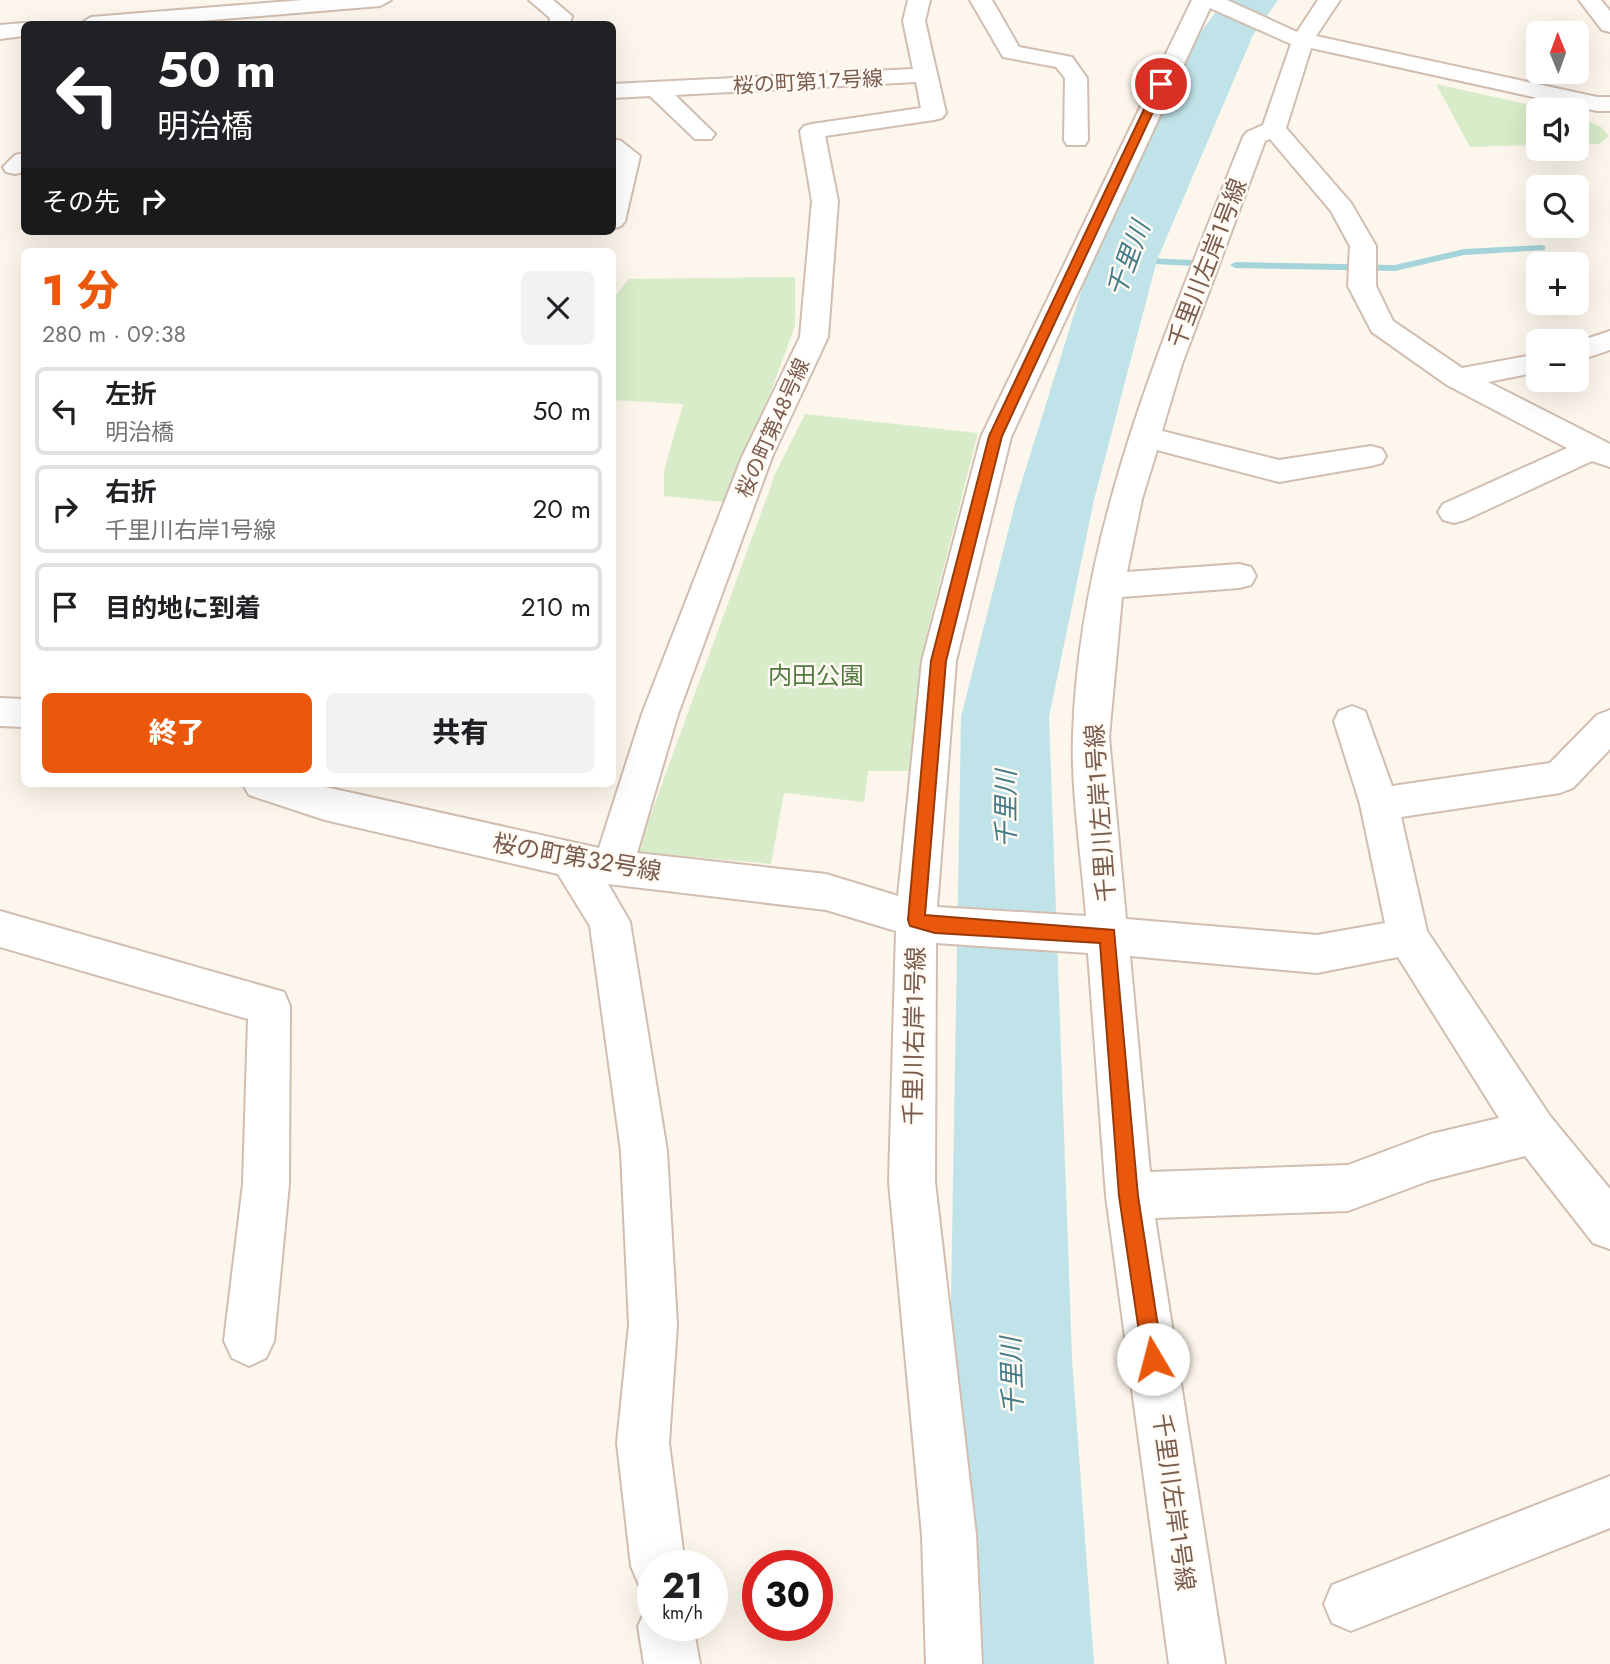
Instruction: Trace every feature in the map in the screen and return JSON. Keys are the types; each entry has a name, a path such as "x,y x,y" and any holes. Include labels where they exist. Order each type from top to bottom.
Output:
{"street":[{"path":"125,21 380,0"},
{"path":"540,0 561,16 560,21"},
{"path":"919,0 914,21 926,75"},
{"path":"981,0 1011,52 1064,62 1076,78 1076,140"},
{"name":"千里川右岸1号線","path":"954,1664 949,1535 912,1182 939,661 996,436 1203,0"},
{"path":"1210,0 1296,39 1606,109"},
{"name":"千里川左岸1号線","path":"1197,1664 1129,1196 1101,935 1091,737 1107,586 1126,499 1168,363 1255,137 1274,128 1296,39 1329,0"},
{"path":"1590,0 1610,25"},
{"path":"0,32 21,30"},
{"name":"桜の町第１７号線","path":"616,91 658,91 926,75"},
{"name":"桜の町第48号線","path":"592,864 660,714 752,470 814,337 825,201 813,131 934,113 926,75"},
{"path":"658,91 703,134"},
{"path":"1274,128 1342,208 1363,246 1362,286 1382,326 1457,378 1602,452"},
{"path":"616,148 628,156 616,209"},
{"path":"1589,348 1610,340"},
{"path":"1457,378 1526,365"},
{"path":"1146,437 1279,471 1371,456"},
{"path":"1454,512 1602,452"},
{"path":"1107,586 1239,576"},
{"path":"0,712 21,713"},
{"path":"1352,721 1379,804 1408,937 1534,1132 1610,1226"},
{"path":"1379,804 1560,777 1610,725"},
{"name":"桜の町第32号線","path":"272,787 326,804 592,864 826,892 926,923 1317,954 1408,937"},
{"path":"592,864 610,922 645,1151 653,1325 643,1443 655,1550"},
{"path":"0,929 269,1006 266,1184 248,1341"},
{"path":"1129,1196 1348,1188 1431,1157 1534,1132"},
{"path":"1351,1604 1610,1502"},
{"path":"669,1641 673,1664"}],"green space":[{"path":"1436,84 1526,104 1526,145 1470,147"},
{"path":"1589,122 1601,127 1609,136 1599,144 1589,144"},
{"path":"795,277 795,326 773,386 723,502 664,496 664,471 683,404 616,400 616,295 629,279"},
{"name":"内田公園","path":"805,414 978,433 927,633 918,771 868,771 864,802 784,793 771,864 637,852 776,472"}],"waterway":[{"name":"千里川","path":"1026,1664 1011,1358 1005,717 1055,500 1124,260 1227,33 1252,0"},
{"path":"1235,265 1395,268 1464,252 1541,248"},
{"path":"1124,260 1192,263"}],"route":[{"path":"1153,1359 1129,1196 1108,936 935,925 916,920 939,661 996,436 1161,84"}]}
